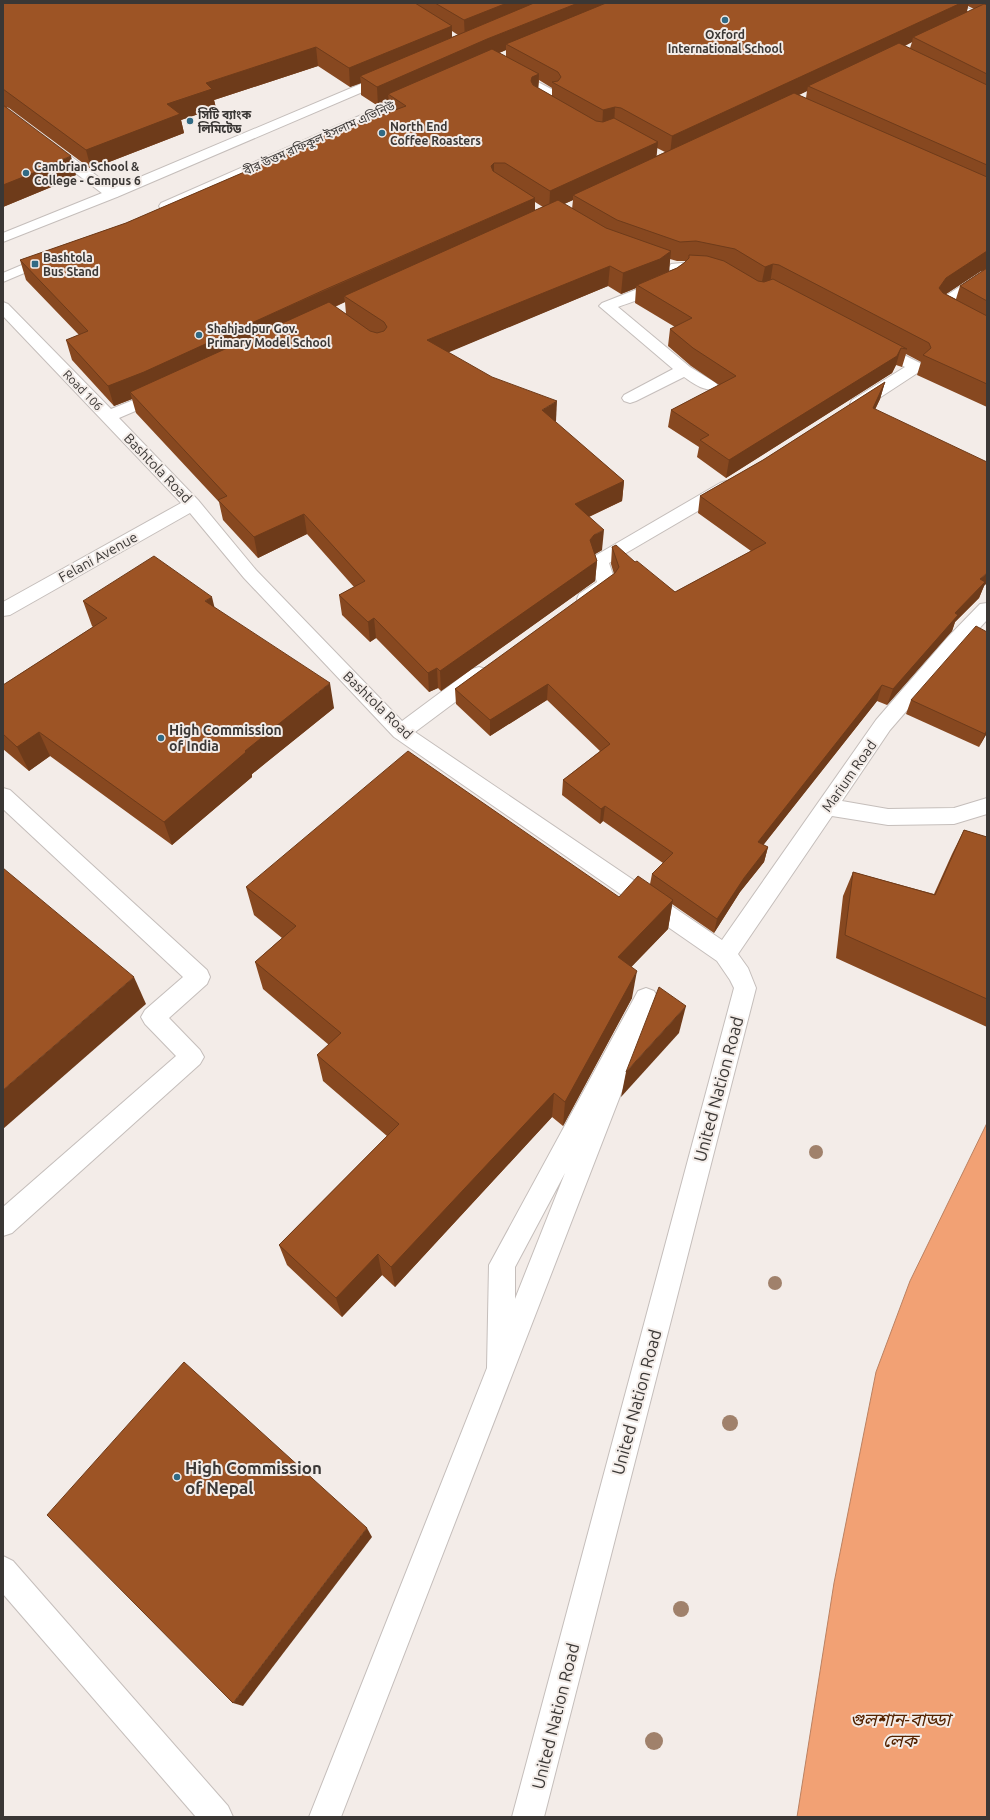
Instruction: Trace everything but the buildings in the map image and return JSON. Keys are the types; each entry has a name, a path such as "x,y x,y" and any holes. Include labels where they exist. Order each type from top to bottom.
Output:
{"street":[{"path":"946,3 982,19"},
{"path":"964,23 982,19"},
{"path":"499,65 553,95 538,100 564,115"},
{"name":"বীর উত্তম রফিকুল ইসলাম এভিনিউ","path":"3,238 112,194 398,72"},
{"name":"বীর উত্তম রফিকুল ইসলাম এভিনিউ","path":"151,212 427,90"},
{"path":"3,112 112,194"},
{"path":"3,278 64,251"},
{"path":"661,262 676,267 692,266 720,272"},
{"path":"676,267 679,274 663,284 607,306 684,370 710,386"},
{"path":"987,275 946,302 943,308 987,332"},
{"name":"Road 106","path":"3,307 9,324 108,416 176,387"},
{"path":"843,414 916,367 867,341"},
{"path":"630,398 684,370"},
{"name":"Bashtola Road","path":"108,416 192,504 250,574 401,732 725,954 740,975 745,988"},
{"path":"570,610 607,584 599,561 740,479"},
{"name":"Felani Avenue","path":"3,610 192,504"},
{"name":"Marium Road","path":"725,954 884,725 954,643 987,609"},
{"path":"401,732 496,662"},
{"path":"3,796 199,976 153,1017 192,1057 3,1224"},
{"path":"827,807 888,817 954,816 987,806"},
{"name":"United Nation Road","path":"528,1817 745,988"},
{"path":"325,1817 501,1370 646,998 502,1266 501,1370"},
{"path":"3,1571 217,1817"}],"water":[{"name":"গুলশান-বাড্ডা লেক","path":"987,1123 987,1817 797,1817 834,1583 876,1372 910,1281"}],"place":[{"name":"Oxford International School","path":"725,20"},
{"name":"সিটি ব্যাংক লিমিটেড","path":"190,121"},
{"name":"North End Coffee Roasters","path":"382,133"},
{"name":"Cambrian School & College - Campus 6","path":"26,173"},
{"name":"Bashtola Bus Stand","path":"35,264"},
{"name":"Shahjadpur Gov. Primary Model School","path":"199,335"},
{"name":"High Commission of India","path":"161,738"},
{"name":"High Commission of Nepal","path":"177,1477"}]}
